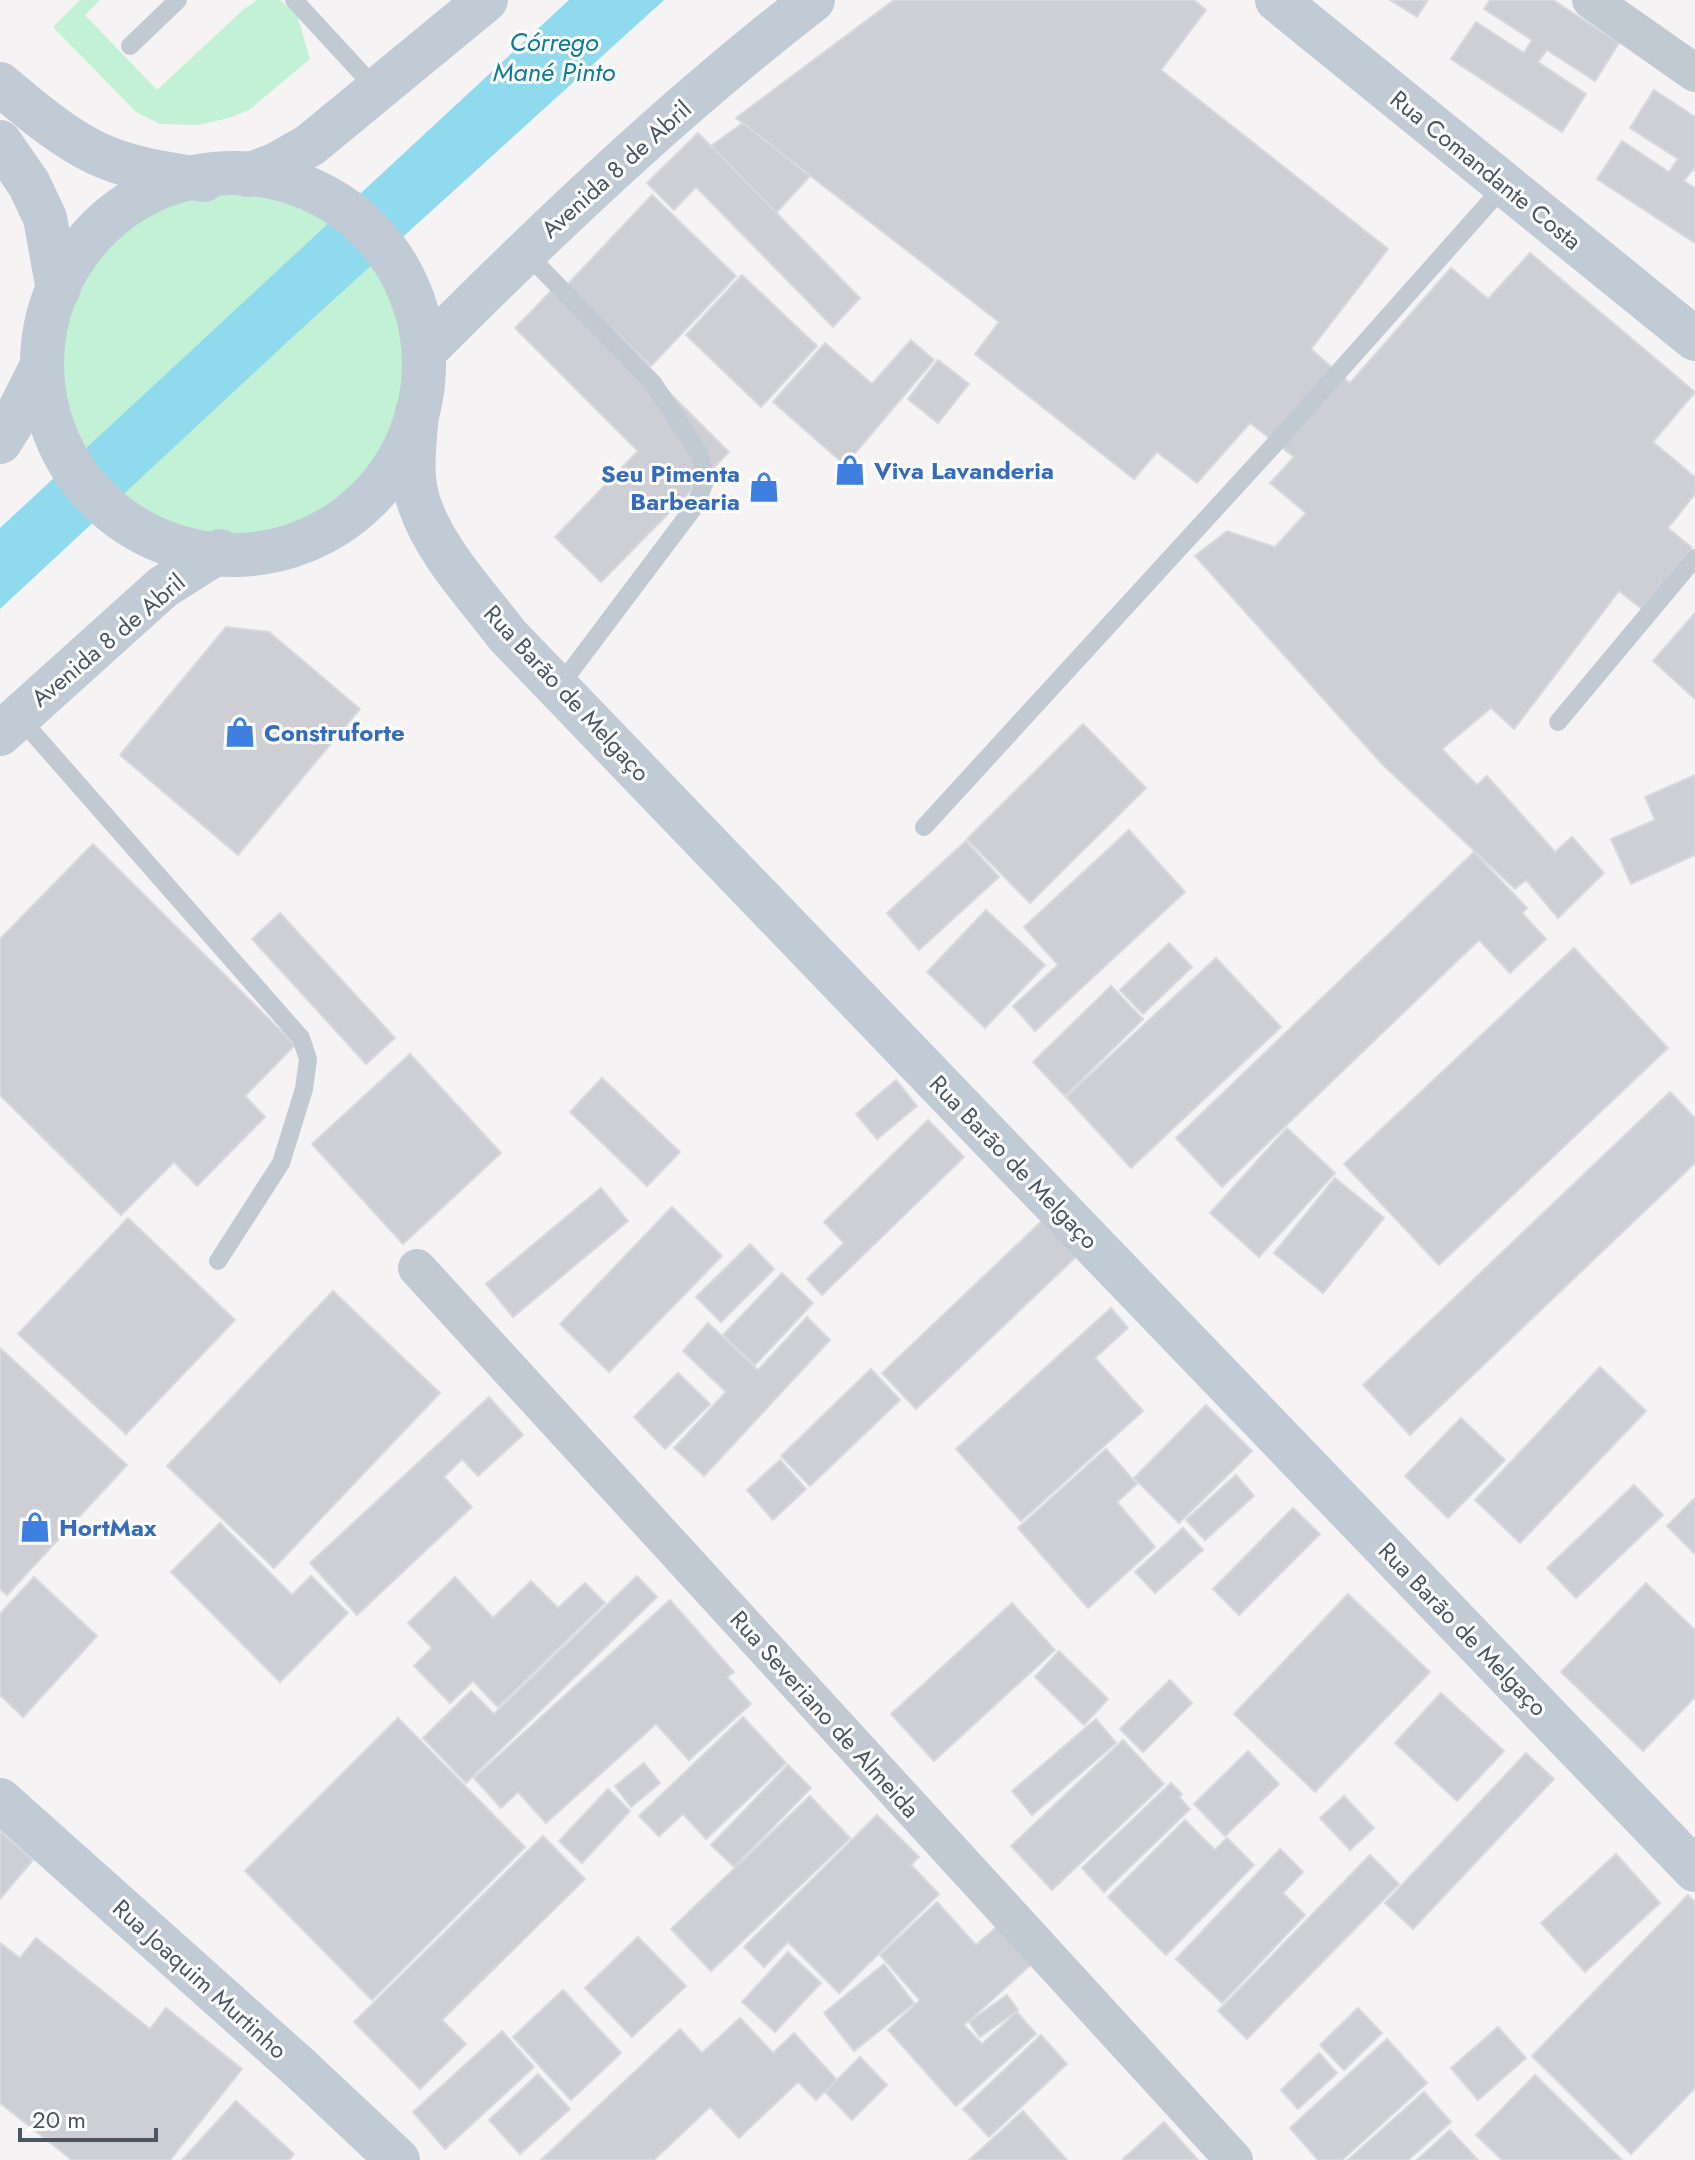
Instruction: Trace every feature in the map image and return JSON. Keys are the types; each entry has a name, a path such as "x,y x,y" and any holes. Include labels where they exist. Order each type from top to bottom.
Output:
{"street":[{"name":"Avenida 8 de Abril","path":"229,178 304,182 338,197 386,240 405,267 421,308 428,348 417,412 406,441 387,473 343,516 317,531 282,542 220,551 175,547 128,531 86,493 61,454 48,428 41,395 40,369 47,323 58,290 77,256 100,232 132,208 169,192 275,165 310,145 486,0"},
{"name":"Avenida 8 de Abril","path":"428,348 525,252 752,47 813,0"},
{"name":"Rua Comandante Costa","path":"1277,0 1695,339"},
{"path":"1591,0 1695,73"},
{"path":"0,84 59,131 97,154 168,173 229,178"},
{"path":"0,142 29,184 45,218 58,290"},
{"name":"Avenida 8 de Abril","path":"0,442 40,369"},
{"name":"Rua Barão de Melgaço","path":"417,412 415,483 419,505 437,541 507,635 1695,1870"},
{"name":"Avenida 8 de Abril","path":"9,725 163,587 220,551"},
{"name":"Rua Severiano de Almeida","path":"417,1268 1234,2160"},
{"name":"Rua Joaquim Murtinho","path":"0,1800 300,2068 398,2160"}],"lane":[{"path":"130,46 178,0"},
{"path":"294,0 378,91"},
{"path":"924,827 1272,447 1504,186"},
{"path":"525,252 653,383 699,453 706,479 695,506 558,688"},
{"path":"1558,722 1695,558"},
{"path":"9,725 301,1038 308,1059 304,1089 281,1163 218,1261"}],"green space":[{"path":"80,0 100,0 85,15 157,90 257,0 280,0 297,15 310,59 249,110 198,125 160,124 136,112 53,27"},
{"path":"232,190 266,193 298,203 328,219 354,240 375,266 391,296 401,328 404,362 401,396 391,428 375,458 354,484 328,505 298,521 266,531 232,534 198,531 166,521 136,505 110,484 89,458 73,428 63,396 60,362 63,328 73,296 89,266 110,240 136,219 166,203 198,193"}],"water":[{"name":"Córrego Mané Pinto","path":"569,0 664,0 298,332 0,609 0,528"}],"building":[{"path":"894,0 1194,0 1206,10 1161,70 1388,249 1311,349 1350,383 1451,268 1488,299 1530,253 1695,392 1653,442 1695,477 1695,494 1668,528 1692,548 1642,609 1619,591 1514,729 1491,708 1442,749 1477,785 1487,776 1555,852 1572,837 1604,873 1558,918 1526,880 1515,889 1382,764 1195,556 1227,531 1275,547 1306,513 1270,483 1294,457 1250,423 1197,483 1157,452 1134,479 975,354 999,322 736,118"},
{"path":"1390,0 1428,0 1417,17"},
{"path":"1490,0 1553,0 1619,43 1595,81 1547,50 1538,62 1586,94 1562,132 1451,59 1476,22 1524,53 1532,40 1484,9"},
{"path":"1654,90 1695,117 1695,171 1693,169 1684,181 1695,188 1695,243 1597,179 1622,141 1669,172 1678,159 1630,128"},
{"path":"743,123 810,176 776,213 711,146"},
{"path":"698,133 860,298 833,327 696,187 674,210 647,183"},
{"path":"652,195 736,276 651,366 567,285"},
{"path":"742,275 817,346 761,407 686,335"},
{"path":"559,283 729,452 601,582 555,537 638,451 515,328"},
{"path":"911,340 934,360 845,465 773,402 825,343 872,384"},
{"path":"938,360 969,384 938,423 908,399"},
{"path":"1695,613 1695,699 1653,661"},
{"name":"Construforte","path":"226,627 269,632 360,709 238,855 120,755"},
{"path":"1083,724 1146,788 1030,903 967,839"},
{"path":"1695,775 1695,855 1631,884 1611,839 1655,820 1645,797"},
{"path":"1129,830 1185,892 1035,1031 1013,1006 1058,965 1024,927"},
{"path":"966,841 999,877 919,950 887,913"},
{"path":"93,844 295,1045 245,1096 265,1117 197,1186 174,1162 121,1215 0,1095 0,939"},
{"path":"1474,852 1527,908 1522,913 1546,939 1510,973 1479,940 1222,1187 1176,1138"},
{"path":"986,910 1045,965 985,1028 927,972"},
{"path":"280,913 395,1038 366,1064 252,939"},
{"path":"1169,943 1192,967 1143,1014 1120,990"},
{"path":"1574,948 1668,1048 1439,1265 1344,1164"},
{"path":"1216,958 1281,1027 1131,1168 1066,1097"},
{"path":"1111,986 1143,1019 1065,1096 1033,1062"},
{"path":"410,1054 501,1153 403,1244 312,1144"},
{"path":"602,1078 680,1152 647,1186 570,1112"},
{"path":"896,1080 917,1106 877,1139 856,1114"},
{"path":"1670,1092 1695,1118 1695,1163 1410,1435 1363,1385"},
{"path":"928,1120 964,1157 822,1295 807,1279 844,1243 824,1222"},
{"path":"1287,1128 1335,1173 1259,1257 1210,1213"},
{"path":"1335,1178 1384,1218 1323,1293 1274,1253"},
{"path":"601,1188 628,1221 513,1317 486,1284"},
{"path":"672,1207 722,1256 609,1372 560,1324"},
{"path":"128,1218 235,1320 126,1434 18,1334"},
{"path":"1044,1219 1078,1255 916,1409 882,1373"},
{"path":"750,1244 774,1269 721,1322 696,1297"},
{"path":"782,1273 813,1303 755,1365 723,1335"},
{"path":"333,1291 440,1393 274,1568 167,1466"},
{"path":"1111,1308 1128,1328 1095,1358 1143,1411 1021,1521 956,1449"},
{"path":"807,1317 830,1340 704,1476 674,1448 726,1392 683,1351 708,1323 758,1370"},
{"name":"HortMax","path":"0,1348 127,1465 7,1595 0,1589"},
{"path":"1600,1367 1646,1411 1520,1543 1475,1500"},
{"path":"871,1369 900,1400 810,1486 781,1456"},
{"path":"678,1373 710,1404 665,1449 634,1417"},
{"path":"489,1397 523,1435 478,1476 462,1459 444,1477 472,1507 357,1615 310,1563"},
{"path":"1206,1405 1252,1451 1179,1523 1134,1478"},
{"path":"1461,1418 1505,1460 1448,1518 1405,1476"},
{"path":"1106,1449 1137,1484 1117,1502 1155,1547 1088,1608 1018,1528"},
{"path":"780,1460 806,1489 773,1520 747,1490"},
{"path":"1236,1475 1254,1496 1205,1540 1186,1520"},
{"path":"1634,1485 1663,1515 1576,1598 1547,1568"},
{"path":"1695,1498 1695,1554 1667,1526"},
{"path":"1293,1508 1320,1534 1239,1615 1213,1589"},
{"path":"220,1523 292,1595 311,1576 348,1613 280,1682 171,1572"},
{"path":"1183,1528 1203,1550 1155,1593 1135,1572"},
{"path":"637,1576 657,1597 466,1783 423,1738 471,1691 494,1714"},
{"path":"34,1577 97,1636 23,1717 0,1695 0,1614"},
{"path":"455,1577 493,1618 531,1581 558,1608 585,1583 605,1603 498,1707 473,1681 450,1703 414,1666 432,1648 408,1623"},
{"path":"1646,1583 1695,1630 1695,1697 1643,1751 1561,1672"},
{"path":"1348,1594 1430,1672 1315,1792 1234,1714"},
{"path":"670,1600 734,1672 727,1677 751,1704 689,1760 656,1724 546,1823 518,1792 501,1808 474,1778"},
{"path":"1012,1603 1055,1650 934,1761 891,1714"},
{"path":"1059,1651 1108,1699 1084,1725 1035,1677"},
{"path":"1170,1680 1192,1703 1143,1752 1120,1729"},
{"path":"1441,1693 1504,1751 1457,1801 1395,1743"},
{"path":"743,1717 786,1763 706,1839 683,1814 659,1836 639,1816"},
{"path":"398,1718 525,1847 372,2000 245,1871"},
{"path":"1096,1719 1116,1743 1032,1815 1012,1791"},
{"path":"1123,1740 1164,1784 1052,1890 1011,1846"},
{"path":"1248,1751 1279,1784 1225,1836 1194,1804"},
{"path":"1526,1753 1554,1779 1413,1929 1385,1903"},
{"path":"644,1763 660,1783 631,1807 615,1786"},
{"path":"788,1765 811,1788 734,1867 711,1845"},
{"path":"1171,1783 1190,1809 1104,1892 1082,1868"},
{"path":"608,1789 630,1811 582,1863 559,1841"},
{"path":"810,1796 850,1838 711,1971 671,1929"},
{"path":"1344,1796 1374,1828 1350,1850 1320,1818"},
{"path":"877,1815 919,1857 911,1865 939,1894 839,1993 788,1942 764,1967 744,1947"},
{"path":"1185,1820 1215,1850 1227,1838 1254,1865 1166,1955 1108,1897"},
{"path":"0,1831 33,1860 0,1899"},
{"path":"543,1836 585,1879 442,2020 466,2044 420,2089 354,2022"},
{"path":"1280,1849 1303,1872 1283,1893 1305,1915 1222,2003 1176,1959"},
{"path":"1616,1854 1660,1903 1585,1972 1541,1923"},
{"path":"1370,1855 1399,1884 1247,2039 1218,2011"},
{"path":"1688,1895 1695,1902 1695,2088 1631,2154 1532,2056"},
{"path":"937,1902 976,1945 1000,1924 1034,1962 964,2025 982,2044 1017,2012 1036,2034 956,2106 888,2030 920,2000 880,1955"},
{"path":"638,1937 686,1986 632,2037 585,1988"},
{"path":"36,1938 150,2029 166,2008 242,2069 170,2160 72,2160 0,2103 0,1943 20,1958"},
{"path":"788,1952 821,1983 775,2032 742,2002"},
{"path":"884,1964 914,2003 854,2051 824,2013"},
{"path":"563,1990 621,2053 571,2100 513,2037"},
{"path":"1007,1995 1018,2010 980,2037 969,2022"},
{"path":"1358,2008 1382,2033 1344,2070 1320,2045"},
{"path":"740,2018 773,2053 794,2033 837,2080 816,2100 798,2082 739,2138 710,2107 654,2160 541,2160 680,2029 702,2053"},
{"path":"1498,2027 1526,2058 1478,2100 1451,2068"},
{"path":"502,2031 534,2067 445,2149 413,2112"},
{"path":"1041,2035 1067,2064 989,2137 963,2109"},
{"path":"1387,2039 1427,2083 1342,2160 1318,2160 1290,2128"},
{"path":"1319,2053 1337,2073 1298,2109 1281,2090"},
{"path":"860,2057 887,2085 852,2120 825,2092"},
{"path":"538,2074 570,2109 520,2154 489,2120"},
{"path":"1535,2075 1622,2160 1502,2160 1476,2135"},
{"path":"1424,2092 1451,2122 1408,2160 1348,2160"},
{"path":"236,2101 294,2154 289,2160 182,2160"},
{"path":"1023,2111 1067,2160 969,2160"},
{"path":"1164,2122 1198,2160 1123,2159"},
{"path":"1450,2130 1478,2160 1417,2160"}],"place":[{"name":"Viva Lavanderia","path":"850,470"},
{"name":"Seu Pimenta Barbearia","path":"764,487"},
{"name":"Construforte","path":"240,732"},
{"name":"HortMax","path":"35,1527"}]}
